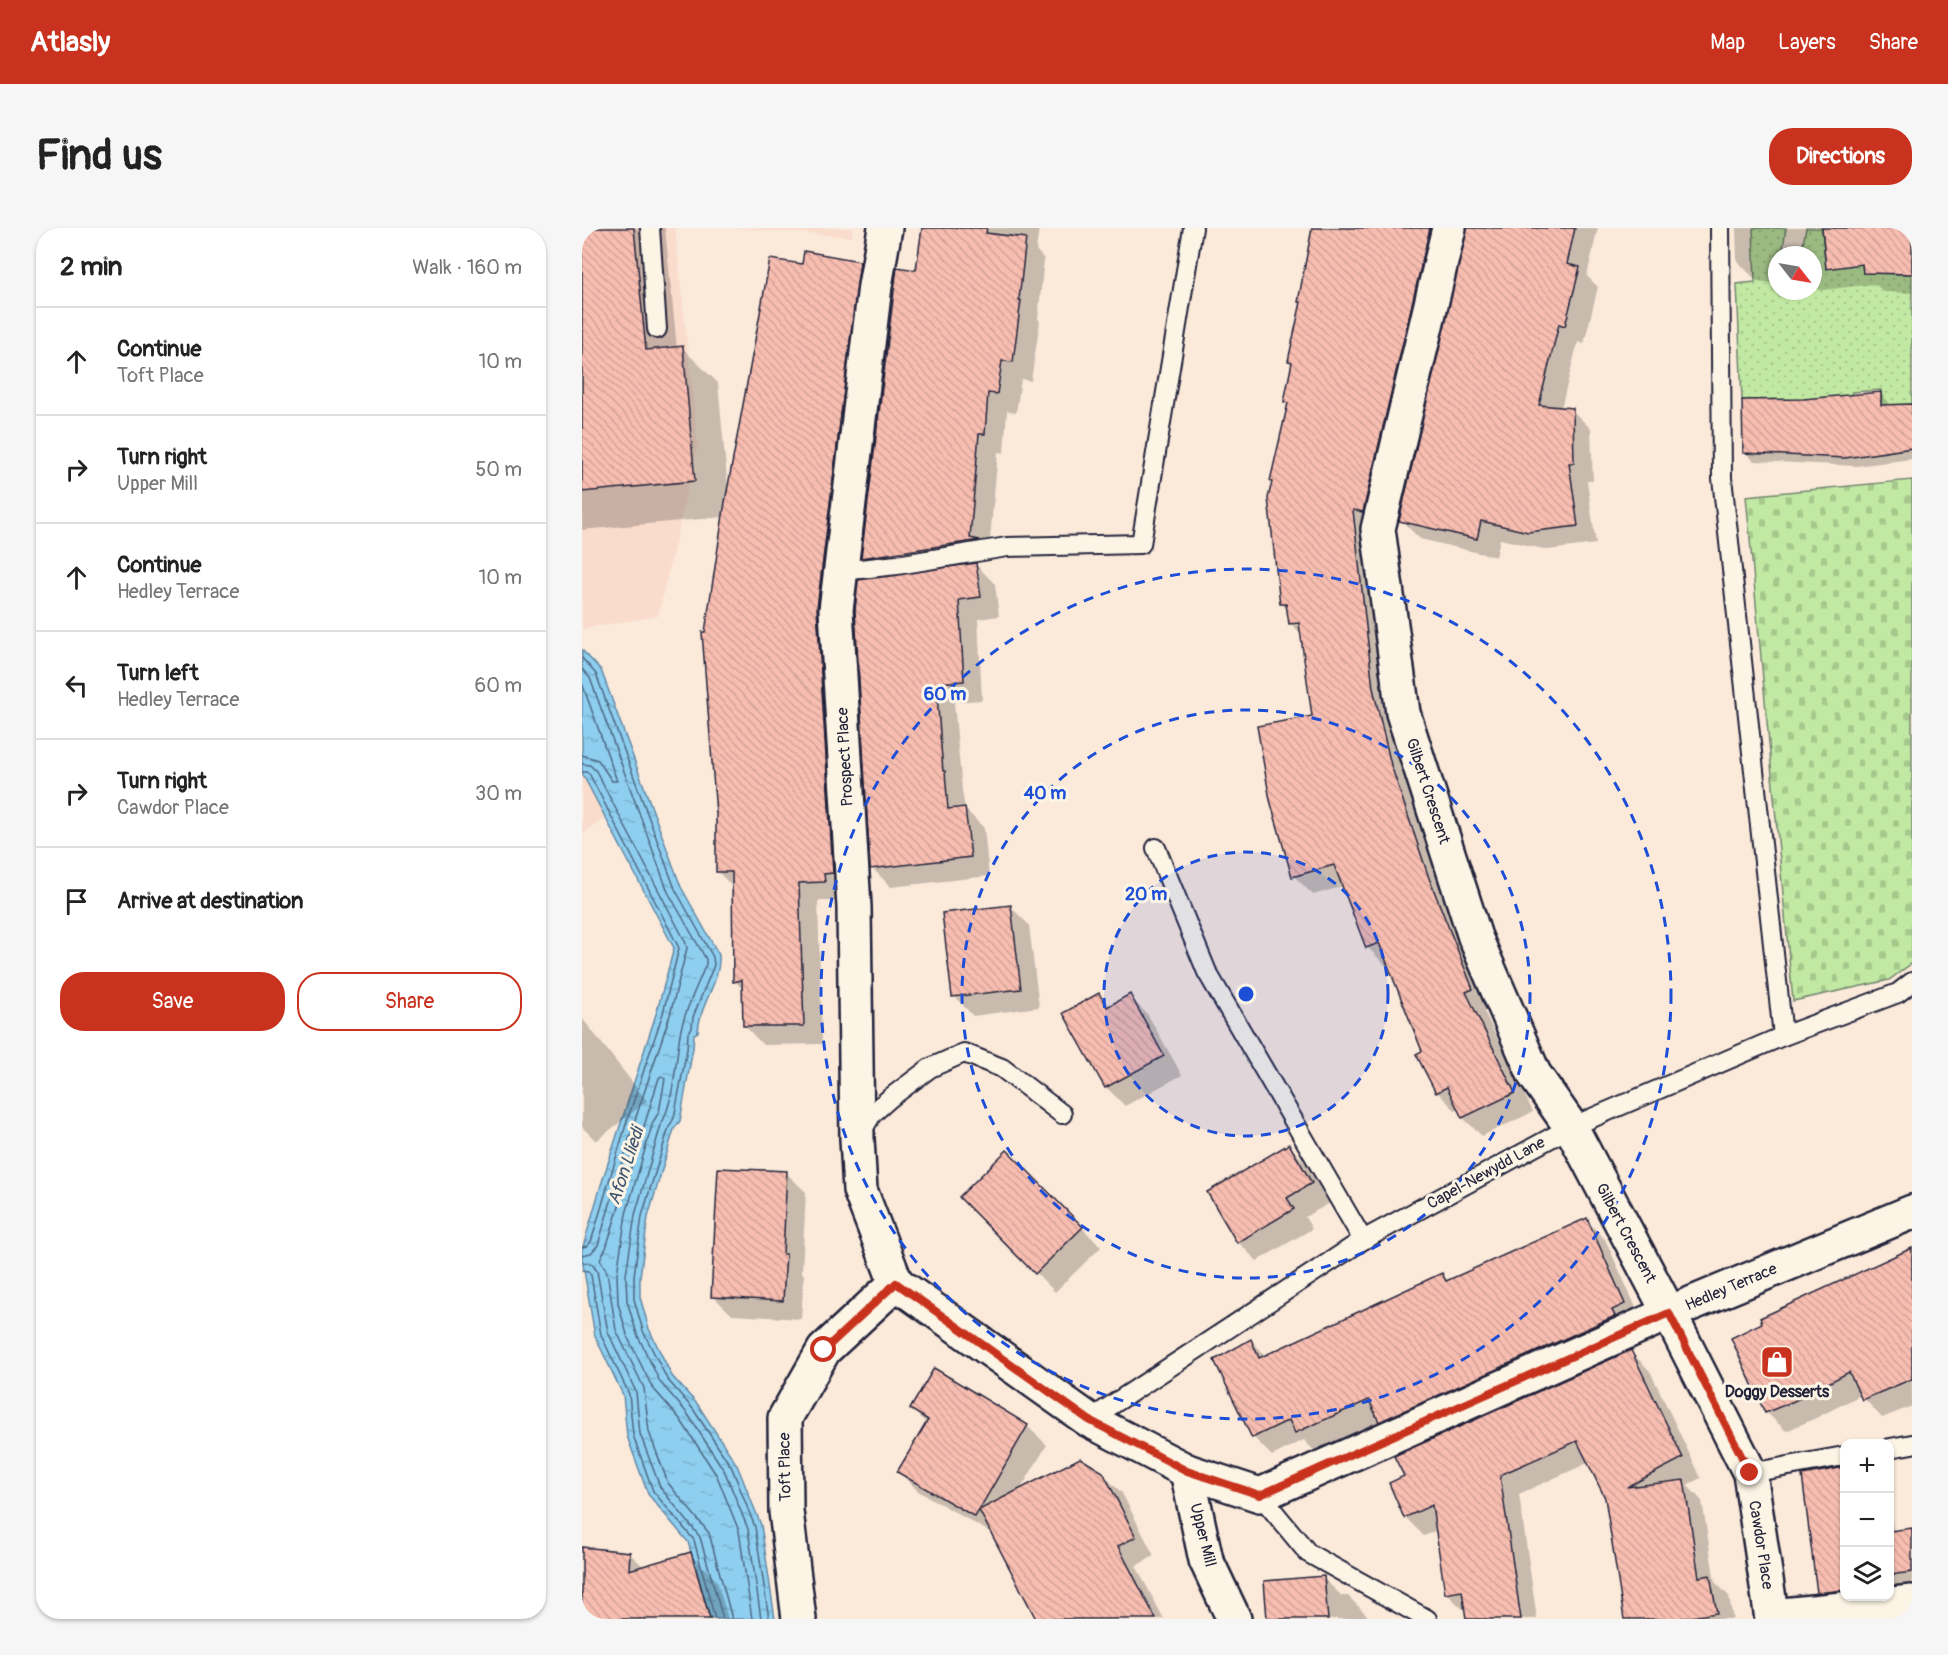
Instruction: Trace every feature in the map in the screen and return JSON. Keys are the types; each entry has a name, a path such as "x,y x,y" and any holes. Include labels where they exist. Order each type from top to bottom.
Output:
{"street":[{"name":"Prospect Place","path":"885,228 875,286 836,610 854,906 857,1139 860,1190 896,1283"},
{"name":"Gilbert Crescent","path":"1449,228 1378,529 1403,713 1475,937 1534,1074 1571,1127 1669,1313"},
{"name":"Hedley Terrace","path":"1260,1495 1669,1313 1912,1212"},
{"path":"896,1283 1089,1420 1187,1471 1260,1495"},
{"name":"Toft Place","path":"800,1619 786,1511 785,1418 824,1350 896,1283"},
{"name":"Cawdor Place","path":"1669,1313 1750,1473 1766,1618"},
{"name":"Upper Mill","path":"1187,1471 1206,1560 1234,1619"},
{"path":"1766,1618 1912,1602"}],"lane":[{"path":"650,228 657,329"},
{"path":"841,571 897,565 1007,547 1141,544 1193,228"},
{"path":"1720,228 1722,478 1783,1036"},
{"path":"1156,848 1207,972 1363,1240"},
{"name":"Capel-Newydd Lane","path":"1089,1420 1363,1240 1571,1127 1783,1036 1898,993 1912,982"},
{"path":"857,1139 872,1114 890,1098 930,1068 964,1053 1002,1068 1062,1114"},
{"path":"1894,1447 1912,1444"},
{"path":"1750,1473 1840,1457"},
{"path":"1260,1495 1308,1553 1427,1619"}],"shaded area":[{"path":"582,228 675,228 698,445 658,616 582,629"},
{"path":"733,228 853,228 852,237"},
{"path":"582,773 606,817 582,835"}],"green space":[{"path":"1753,228 1786,228 1783,246 1768,246 1768,300 1822,300 1822,246 1803,246 1806,228 1822,228 1826,268 1862,264 1863,273 1912,274 1912,404 1895,450 1882,453 1881,390 1852,392 1855,456 1781,401 1742,400 1737,284 1755,282"},
{"path":"1912,480 1912,963 1889,980 1793,1001 1746,496"}],"water":[{"name":"Afon Lliedi","path":"582,650 601,670 681,887 719,955 717,975 702,1012 698,1032 694,1034 680,1121 674,1129 648,1217 640,1277 640,1297 649,1329 672,1376 698,1405 737,1465 761,1525 775,1619 710,1619 688,1542 648,1494 627,1436 623,1395 595,1336 582,1250 657,1011 674,948 582,773"}],"building":[{"path":"582,228 634,228 646,350 683,346 695,481 582,492"},
{"path":"922,228 987,228 986,233 1026,238 1013,362 1002,361 997,394 988,393 985,434 979,434 970,538 980,540 861,558 897,267 916,270"},
{"path":"1312,228 1430,228 1363,512 1353,510 1373,688 1391,765 1429,878 1473,989 1466,992 1515,1093 1462,1118 1447,1087 1436,1093 1416,1054 1422,1051 1379,943 1366,948 1334,865 1292,877 1270,800 1257,726 1312,716 1299,623 1289,624 1286,604 1280,604 1268,498 1288,403 1284,402 1292,362 1288,361 1301,302 1298,302"},
{"path":"1467,228 1575,228 1567,264 1580,267 1565,326 1559,324 1539,405 1573,408 1574,463 1569,463 1578,526 1528,532 1481,521 1477,539 1399,521"},
{"path":"1822,228 1912,228 1912,274 1863,273 1862,264 1826,269"},
{"path":"804,251 860,261 817,608 833,873 824,874 825,882 799,883 804,1026 743,1026 742,980 733,982 732,872 716,872 716,814 702,632 705,632 725,502 770,259 802,264"},
{"path":"1881,392 1881,405 1912,404 1912,448 1845,458 1743,453 1742,400 1803,399"},
{"path":"976,563 981,597 959,600 964,681 936,683 948,809 965,807 971,857 870,869 855,611 858,580"},
{"path":"1011,905 1021,989 952,997 942,913"},
{"path":"1099,993 1107,1007 1130,994 1164,1056 1105,1088 1063,1013"},
{"path":"1289,1144 1312,1183 1287,1198 1294,1209 1237,1243 1207,1192"},
{"path":"1007,1150 1083,1227 1035,1274 959,1197"},
{"path":"718,1168 787,1171 783,1301 711,1297"},
{"path":"1587,1218 1625,1304 1612,1310 1615,1316 1379,1422 1369,1400 1295,1433 1289,1420 1252,1438 1214,1360 1251,1339 1259,1358 1442,1273 1446,1281"},
{"path":"1912,1248 1912,1379 1862,1400 1849,1372 1794,1401 1765,1413 1731,1338 1762,1323 1760,1318"},
{"path":"1631,1350 1683,1458 1627,1487 1684,1480 1699,1577 1710,1575 1717,1613 1678,1619 1624,1619 1605,1498 1577,1441 1500,1475 1521,1619 1466,1619 1462,1591 1445,1594 1432,1505 1404,1518 1389,1483 1404,1476 1394,1456"},
{"path":"934,1368 1028,1425 975,1517 897,1472 928,1420 910,1409"},
{"path":"1080,1458 1103,1472 1136,1537 1118,1546 1156,1619 1036,1619 979,1510"},
{"path":"1840,1468 1840,1591 1817,1593 1802,1475"},
{"path":"1912,1528 1912,1572 1894,1574 1894,1530"},
{"path":"582,1547 630,1552 629,1570 691,1552 710,1619 582,1619"},
{"path":"1324,1576 1328,1619 1267,1619 1264,1581"}],"place":[{"name":"Doggy Desserts","path":"1777,1362"}],"route":[{"path":"824,1350 896,1283 1089,1420 1187,1471 1260,1495 1669,1313 1750,1473"}]}
